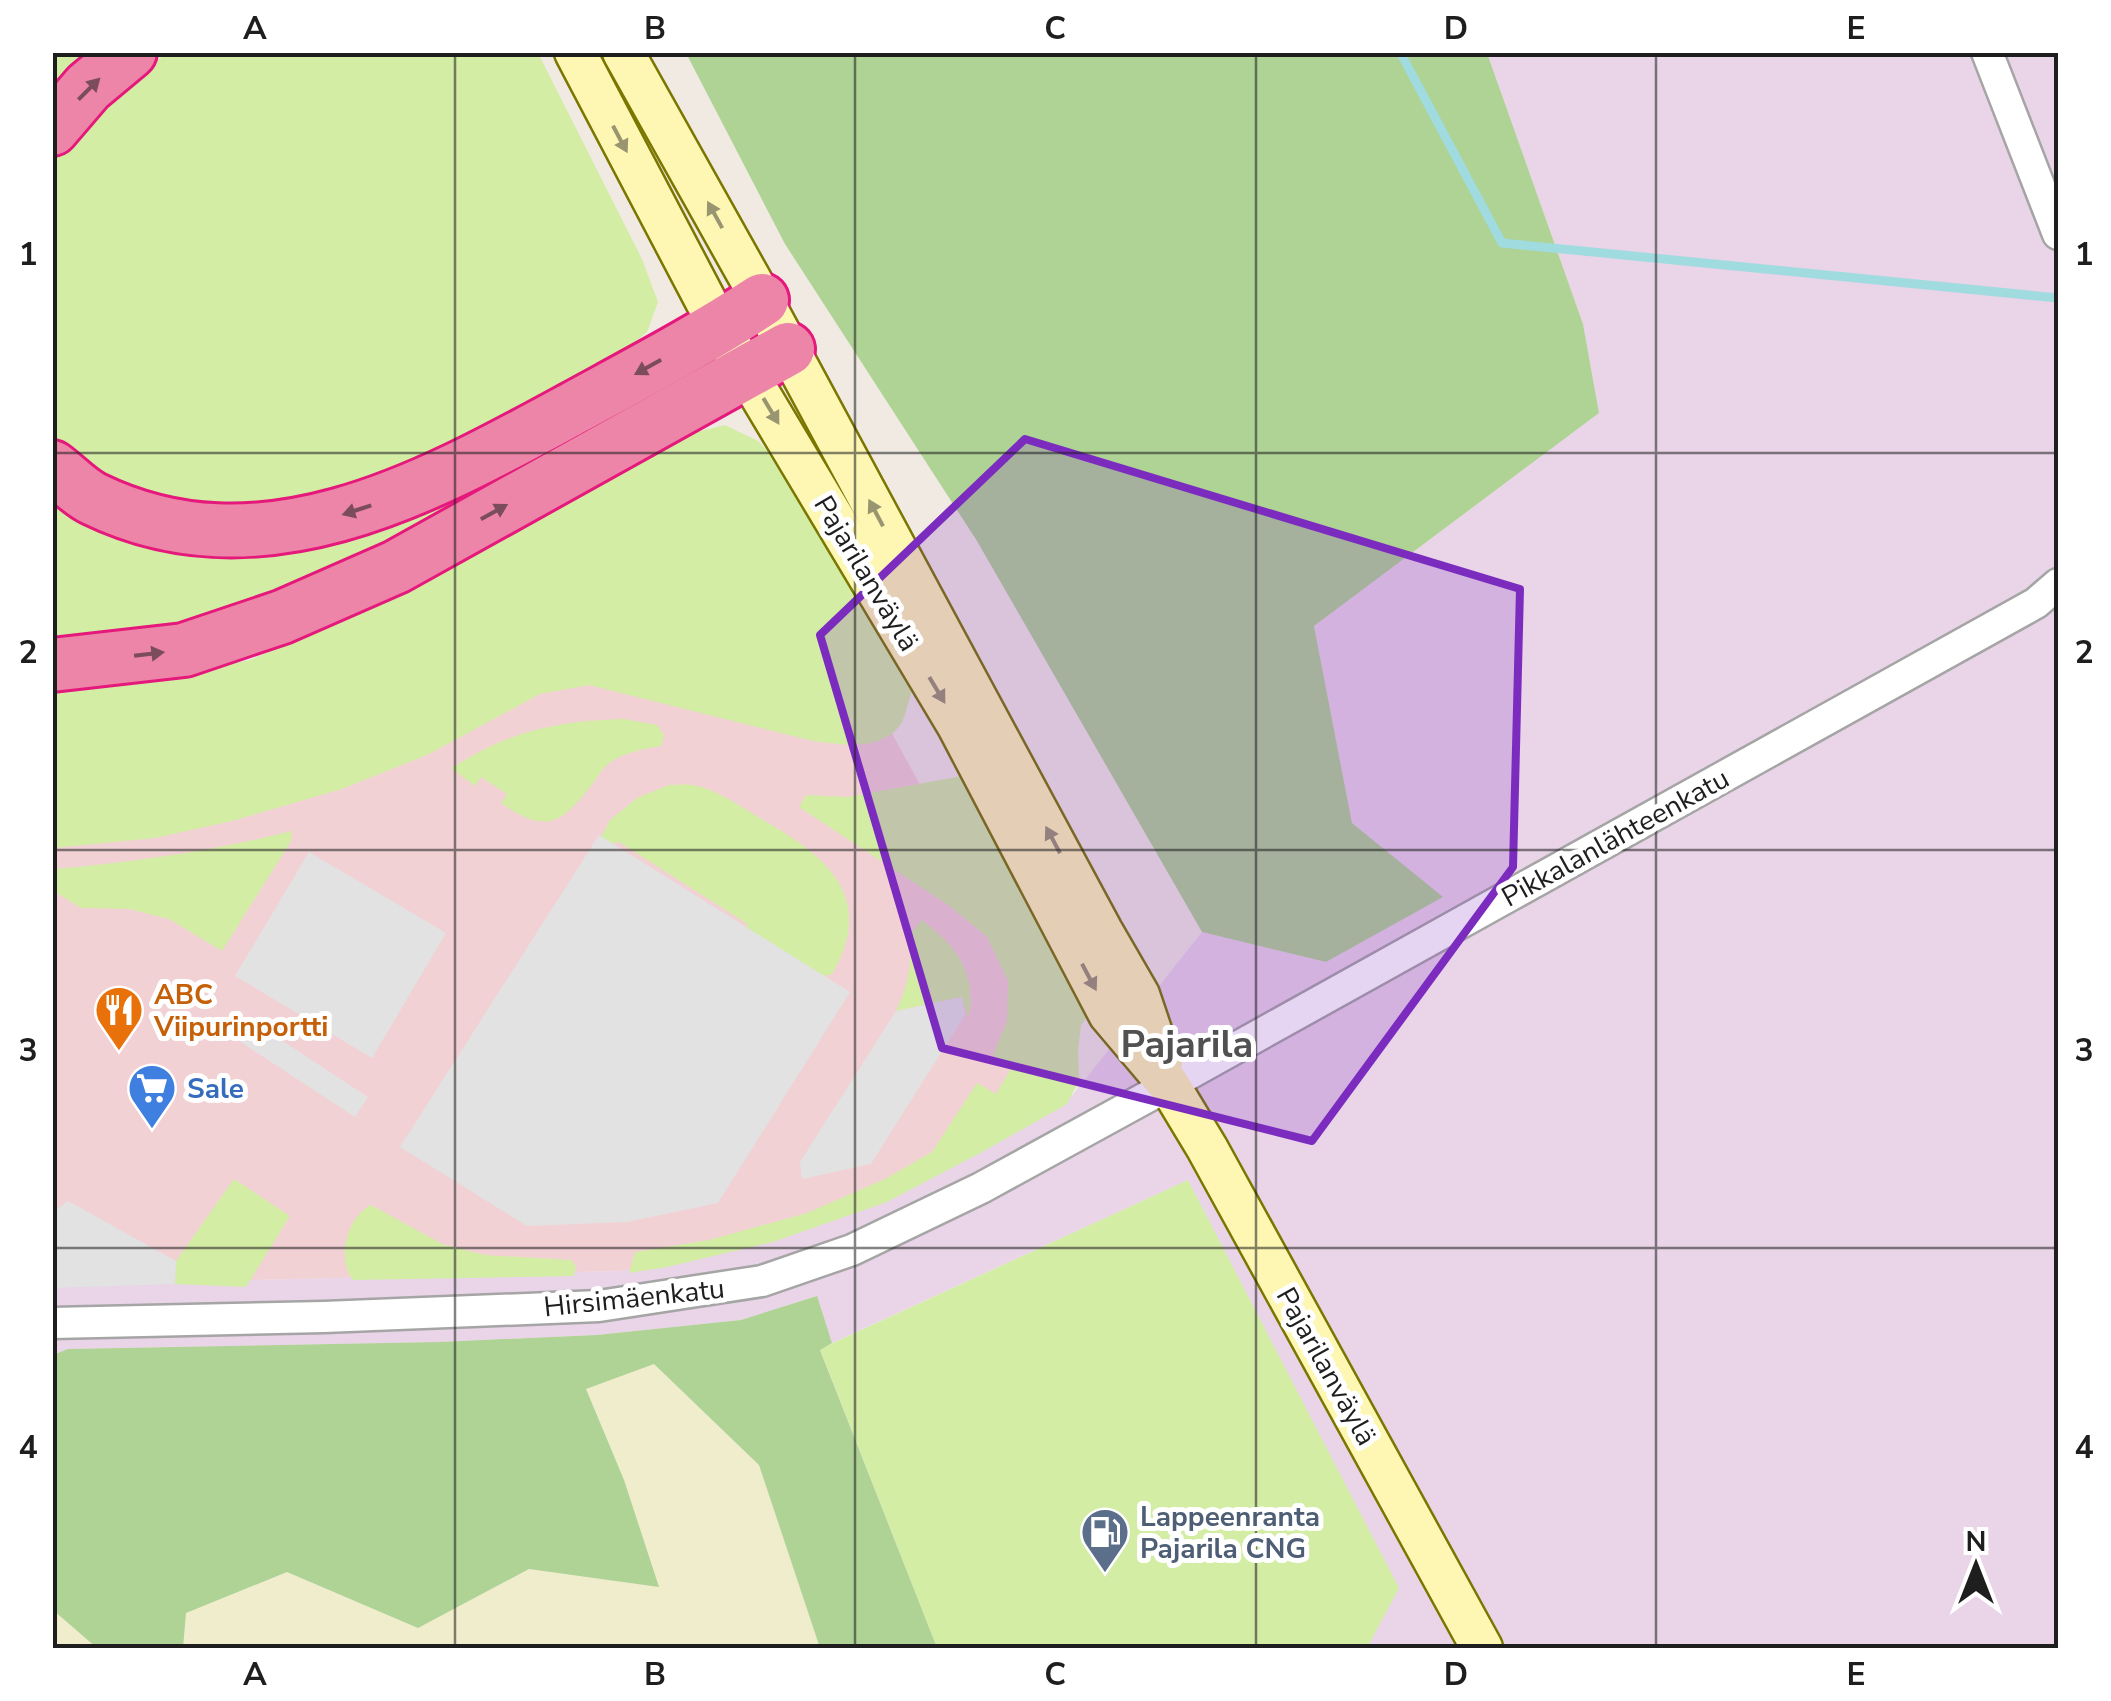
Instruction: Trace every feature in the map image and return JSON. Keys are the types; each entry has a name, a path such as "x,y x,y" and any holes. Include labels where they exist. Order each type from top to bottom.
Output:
{"highway":[{"path":"52,129 88,87 130,52"},
{"path":"52,467 91,498 192,530 264,530 322,521 391,498 754,337"},
{"path":"52,666 184,650 282,617 396,567 754,337"}],"main road":[{"name":"Pajarilanväylä","path":"575,52 754,337"},
{"name":"Pajarilanväylä","path":"623,52 754,337 1109,1014 1169,1086 1207,1148 1471,1645"}],"street":[{"path":"1987,52 2058,234"},
{"name":"Pikkalanlähteenkatu","path":"1169,1086 2000,624 2036,603 2058,584"},
{"name":"Hirsimäenkatu","path":"52,1324 599,1306 762,1281 852,1250 965,1196 1169,1086"}],"highlighted area":[{"path":"1025,439 1520,589 1513,867 1312,1141 942,1048 820,635"}],"shaded area":[{"path":"1487,53 2058,53 2058,1648 1367,1648 1398,1588 1188,1180 832,1343 816,1296 741,1320 597,1335 68,1349 53,1355 53,1285 620,1271 758,1242 897,1194 1072,1096 1202,932 1326,962 1442,897 1352,823 1314,626 1599,413 1583,324"},
{"name":"ABC Viipurinportti","path":"744,532 865,684 992,917 1072,1096 896,1194 758,1242 620,1271 53,1285 52,803"},
{"path":"599,835 850,992 718,1203 627,1222 527,1226 400,1147"},
{"path":"309,852 446,933 372,1058 235,976"},
{"path":"962,997 965,1015 871,1164 802,1179 800,1162 896,1011"},
{"path":"246,1017 368,1097 355,1117 233,1037"},
{"path":"68,1201 176,1261 175,1284 53,1288 53,1212"},
{"path":"654,1364 759,1465 820,1648 183,1648 185,1613 287,1572 418,1628 529,1569 658,1587 624,1480 586,1389"},
{"path":"53,1610 97,1648 53,1648"}],"green space":[{"path":"53,53 101,53 53,96"},
{"path":"167,53 538,53 642,259 658,302 647,332 592,378 397,478 232,514 163,506 83,470 53,439 53,153 133,78"},
{"path":"686,53 1487,53 1583,324 1599,413 1314,626 1352,823 1443,897 1326,962 1202,932 977,541 785,244"},
{"path":"696,367 406,542 246,612 53,649 52,494 195,553"},
{"path":"725,425 758,441 788,472 913,688 903,720 886,737 863,744 813,741 589,685 540,694 427,755 342,789 232,821 155,838 53,848 53,692 130,684 250,660 373,607 625,467 693,433"},
{"path":"624,719 657,725 664,735 661,746 614,760 572,808 552,820 542,822 517,813 501,803 507,794 481,777 475,786 451,768 530,731 576,722"},
{"path":"962,776 1092,1010 1081,1025 1079,1080 1067,1104 887,1202 773,1242 629,1273 635,1252 709,1240 807,1213 885,1179 932,1152 977,1083 996,1094 1012,1067 993,1055 1007,1021 1008,981 987,937 951,907 799,807 806,795 847,797"},
{"path":"669,785 692,785 720,794 807,848 824,864 847,901 849,923 845,947 832,974 771,989 761,983 746,923 619,842 601,847 581,874 610,820 637,798"},
{"path":"292,831 291,841 222,951 169,919 129,909 81,908 53,894 53,869 173,855"},
{"path":"922,920 961,961 970,987 969,1018 961,997 896,1011 909,973 910,934"},
{"path":"234,1179 290,1216 246,1287 175,1284 176,1261"},
{"path":"1188,1180 1399,1588 1367,1648 937,1648 820,1349"},
{"path":"371,1205 442,1244 485,1255 571,1260 576,1266 574,1276 353,1280 345,1261 347,1239 356,1219"},
{"path":"817,1296 832,1343 820,1350 937,1648 820,1648 759,1465 654,1364 586,1389 624,1480 659,1587 529,1569 418,1628 287,1572 186,1613 183,1648 97,1648 53,1610 53,1355 68,1349 597,1335 741,1320"}],"waterway":[{"path":"1400,52 1502,243 2058,298"}],"place":[{"name":"ABC Viipurinportti","path":"119,1052"},
{"name":"Sale","path":"152,1130"},
{"name":"Lappeenranta Pajarila CNG","path":"1105,1574"}],"district":[{"name":"Pajarila","path":"1187,1044"}]}
